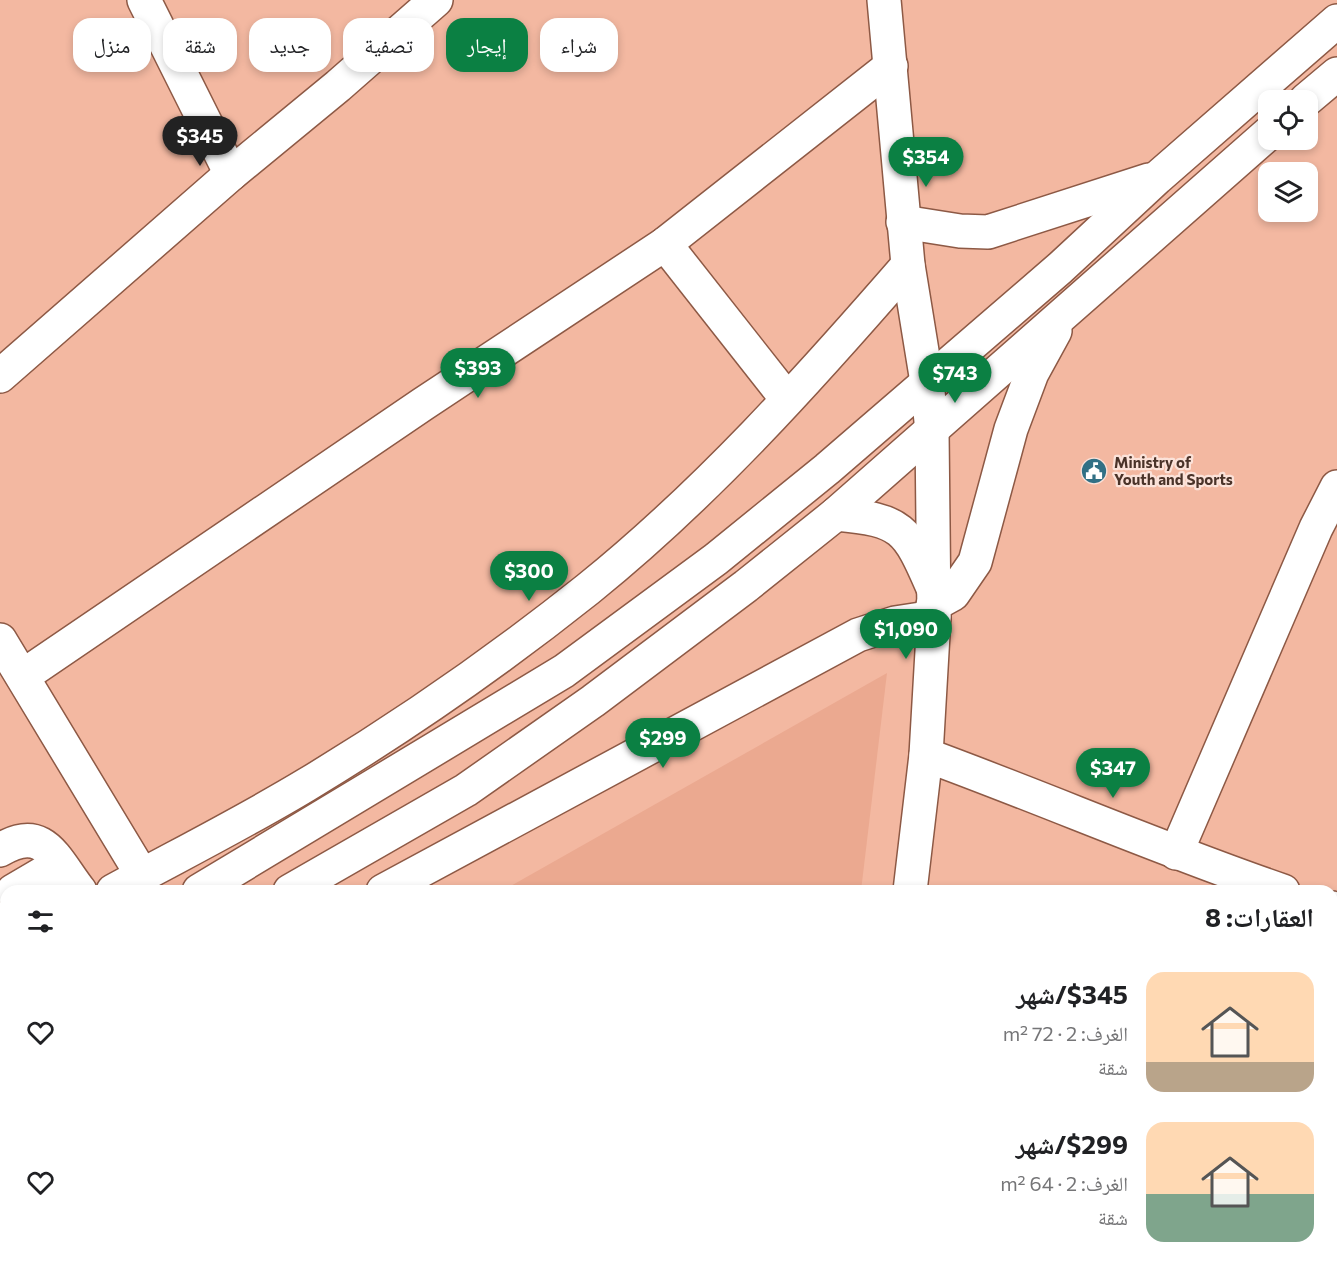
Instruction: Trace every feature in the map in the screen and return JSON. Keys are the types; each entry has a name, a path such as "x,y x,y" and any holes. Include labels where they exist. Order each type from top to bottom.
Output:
{"main road":[{"path":"144,0 231,174"},
{"path":"0,376 231,174 338,86 436,0"},
{"path":"884,0 903,222 932,430 933,603 927,755 911,885"},
{"path":"209,885 564,671 716,559 827,469 1060,268 1157,178 1337,21"},
{"path":"23,676 423,404 665,244 891,66"},
{"path":"1318,90 1337,74"},
{"path":"300,885 466,790 593,701 836,514 1258,143"},
{"path":"903,222 960,231 988,232 1157,178"},
{"path":"665,244 787,399"},
{"path":"124,885 306,785 516,645 590,588 644,541 759,430 831,354 908,265"},
{"path":"394,885 858,635 895,623 953,594 975,562 1011,429 1032,373 1067,310"},
{"path":"1176,853 1316,528 1337,488"},
{"path":"836,514 870,517 885,521 908,537 919,555 933,603"},
{"path":"0,640 142,875"},
{"path":"927,755 1027,792 1176,853 1266,885"},
{"path":"0,850 15,841 27,839 43,843 75,885"},
{"path":"23,885 59,864"}],"shaded area":[{"path":"887,673 862,885 513,885"}],"place":[{"name":"Ministry of Youth and Sports","path":"1094,471"}]}
